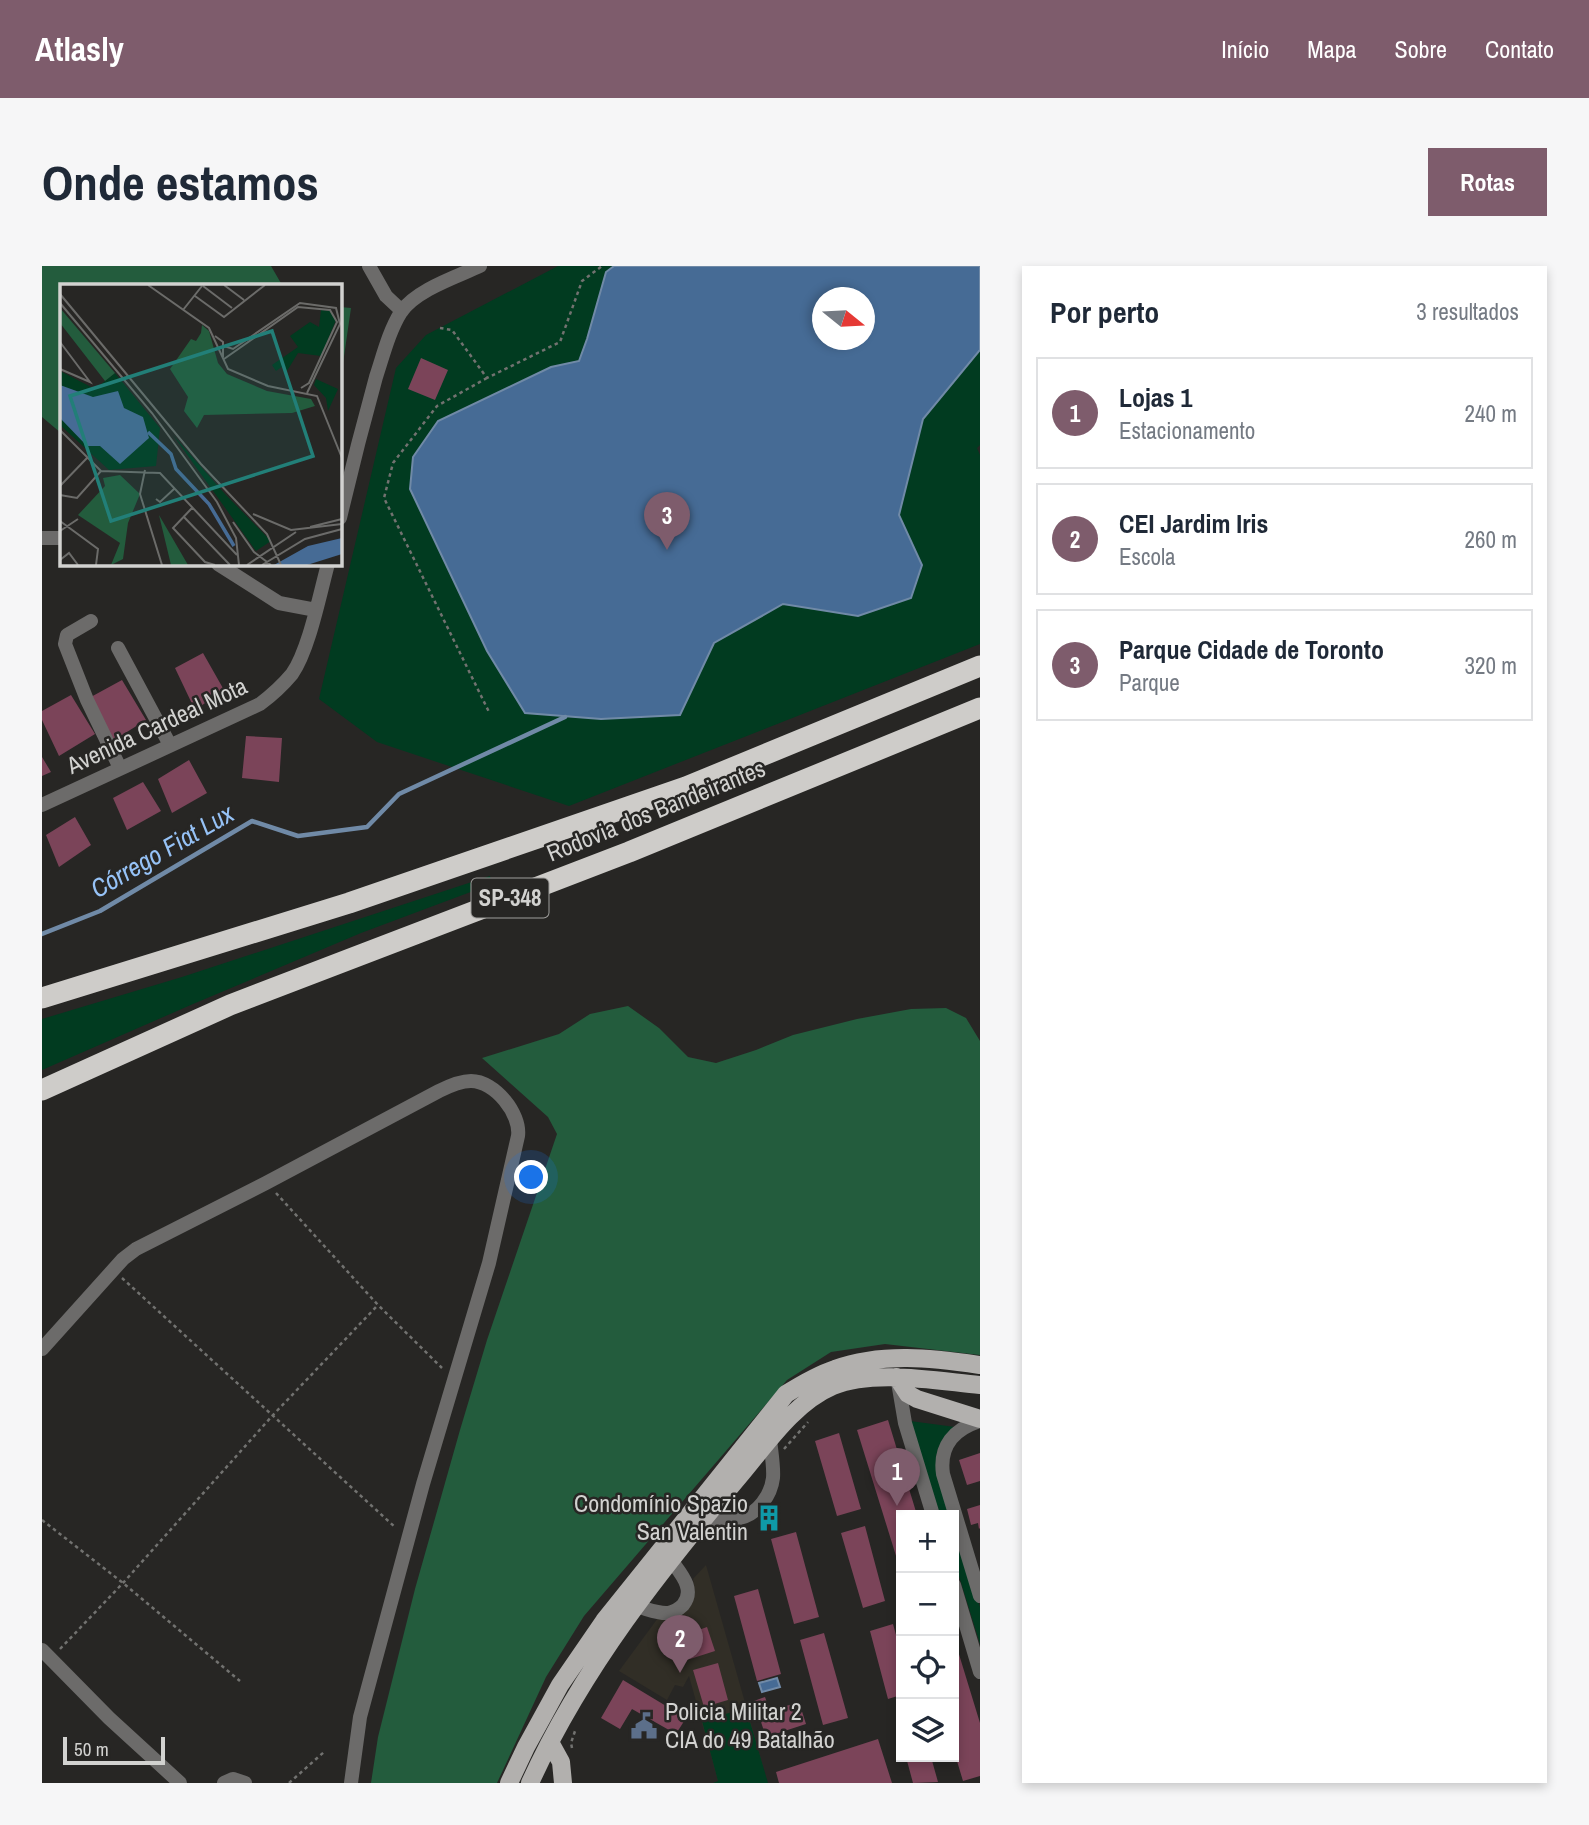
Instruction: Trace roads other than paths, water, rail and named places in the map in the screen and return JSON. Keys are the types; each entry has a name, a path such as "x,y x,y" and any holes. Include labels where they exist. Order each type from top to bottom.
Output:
{"highway":[{"name":"Rodovia dos Bandeirantes","path":"42,998 349,903 686,787 980,666"},
{"name":"Rodovia dos Bandeirantes","path":"42,1090 230,1004 629,852 980,708"}],"main road":[{"path":"897,1377 908,1358"},
{"path":"980,1365 942,1359 880,1359 835,1369 786,1394 604,1621 559,1685 512,1777 537,1779 550,1742 616,1632 702,1520 770,1439 816,1395 834,1385 897,1377 980,1385"},
{"path":"897,1377 908,1394 980,1420"},
{"path":"550,1742 561,1762 564,1783"}],"street":[{"path":"369,266 386,296 402,311"},
{"path":"341,514 369,402 387,343 402,311 435,286 480,266"},
{"path":"42,538 60,538"},
{"path":"220,565 279,603 316,610"},
{"name":"Avenida Cardeal Mota","path":"42,804 260,704 278,690 294,671 303,652 328,565"},
{"path":"91,621 67,635 65,644 87,700 120,768"},
{"path":"118,648 170,745"},
{"path":"42,1349 123,1259 136,1249 450,1086 471,1081 480,1082 495,1091 513,1110 519,1131 489,1263 408,1540 360,1717 351,1783"},
{"path":"897,1377 905,1423 931,1510"},
{"path":"980,1420 956,1433 947,1446 942,1463 980,1596"},
{"path":"702,1520 750,1515 764,1501 773,1476 770,1439"},
{"path":"635,1606 664,1613 670,1613 682,1606 687,1595 687,1584 671,1560"},
{"path":"959,1602 980,1672"},
{"path":"46,1654 109,1718 180,1783"},
{"path":"224,1783 236,1779 245,1783"}],"water":[{"path":"614,266 980,266 980,350 923,419 899,515 922,565 911,598 858,616 783,604 714,643 680,715 601,719 525,713 487,651 410,489 413,457 438,421 551,367 579,361 606,272"},
{"path":"777,1678 780,1687 762,1692 759,1683"}],"waterway":[{"name":"Córrego Fiat Lux","path":"42,934 100,911 252,821 298,836 367,827 399,794 565,717"}],"place":[{"name":"Parque Cidade de Toronto","path":"667,550"},
{"name":"Lojas 1","path":"897,1506"},
{"name":"Condomínio Spazio San Valentin","path":"769,1518"},
{"name":"CEI Jardim Iris","path":"680,1673"},
{"name":"Policia Militar 2 CIA do 49 Batalhão","path":"644,1726"}]}
